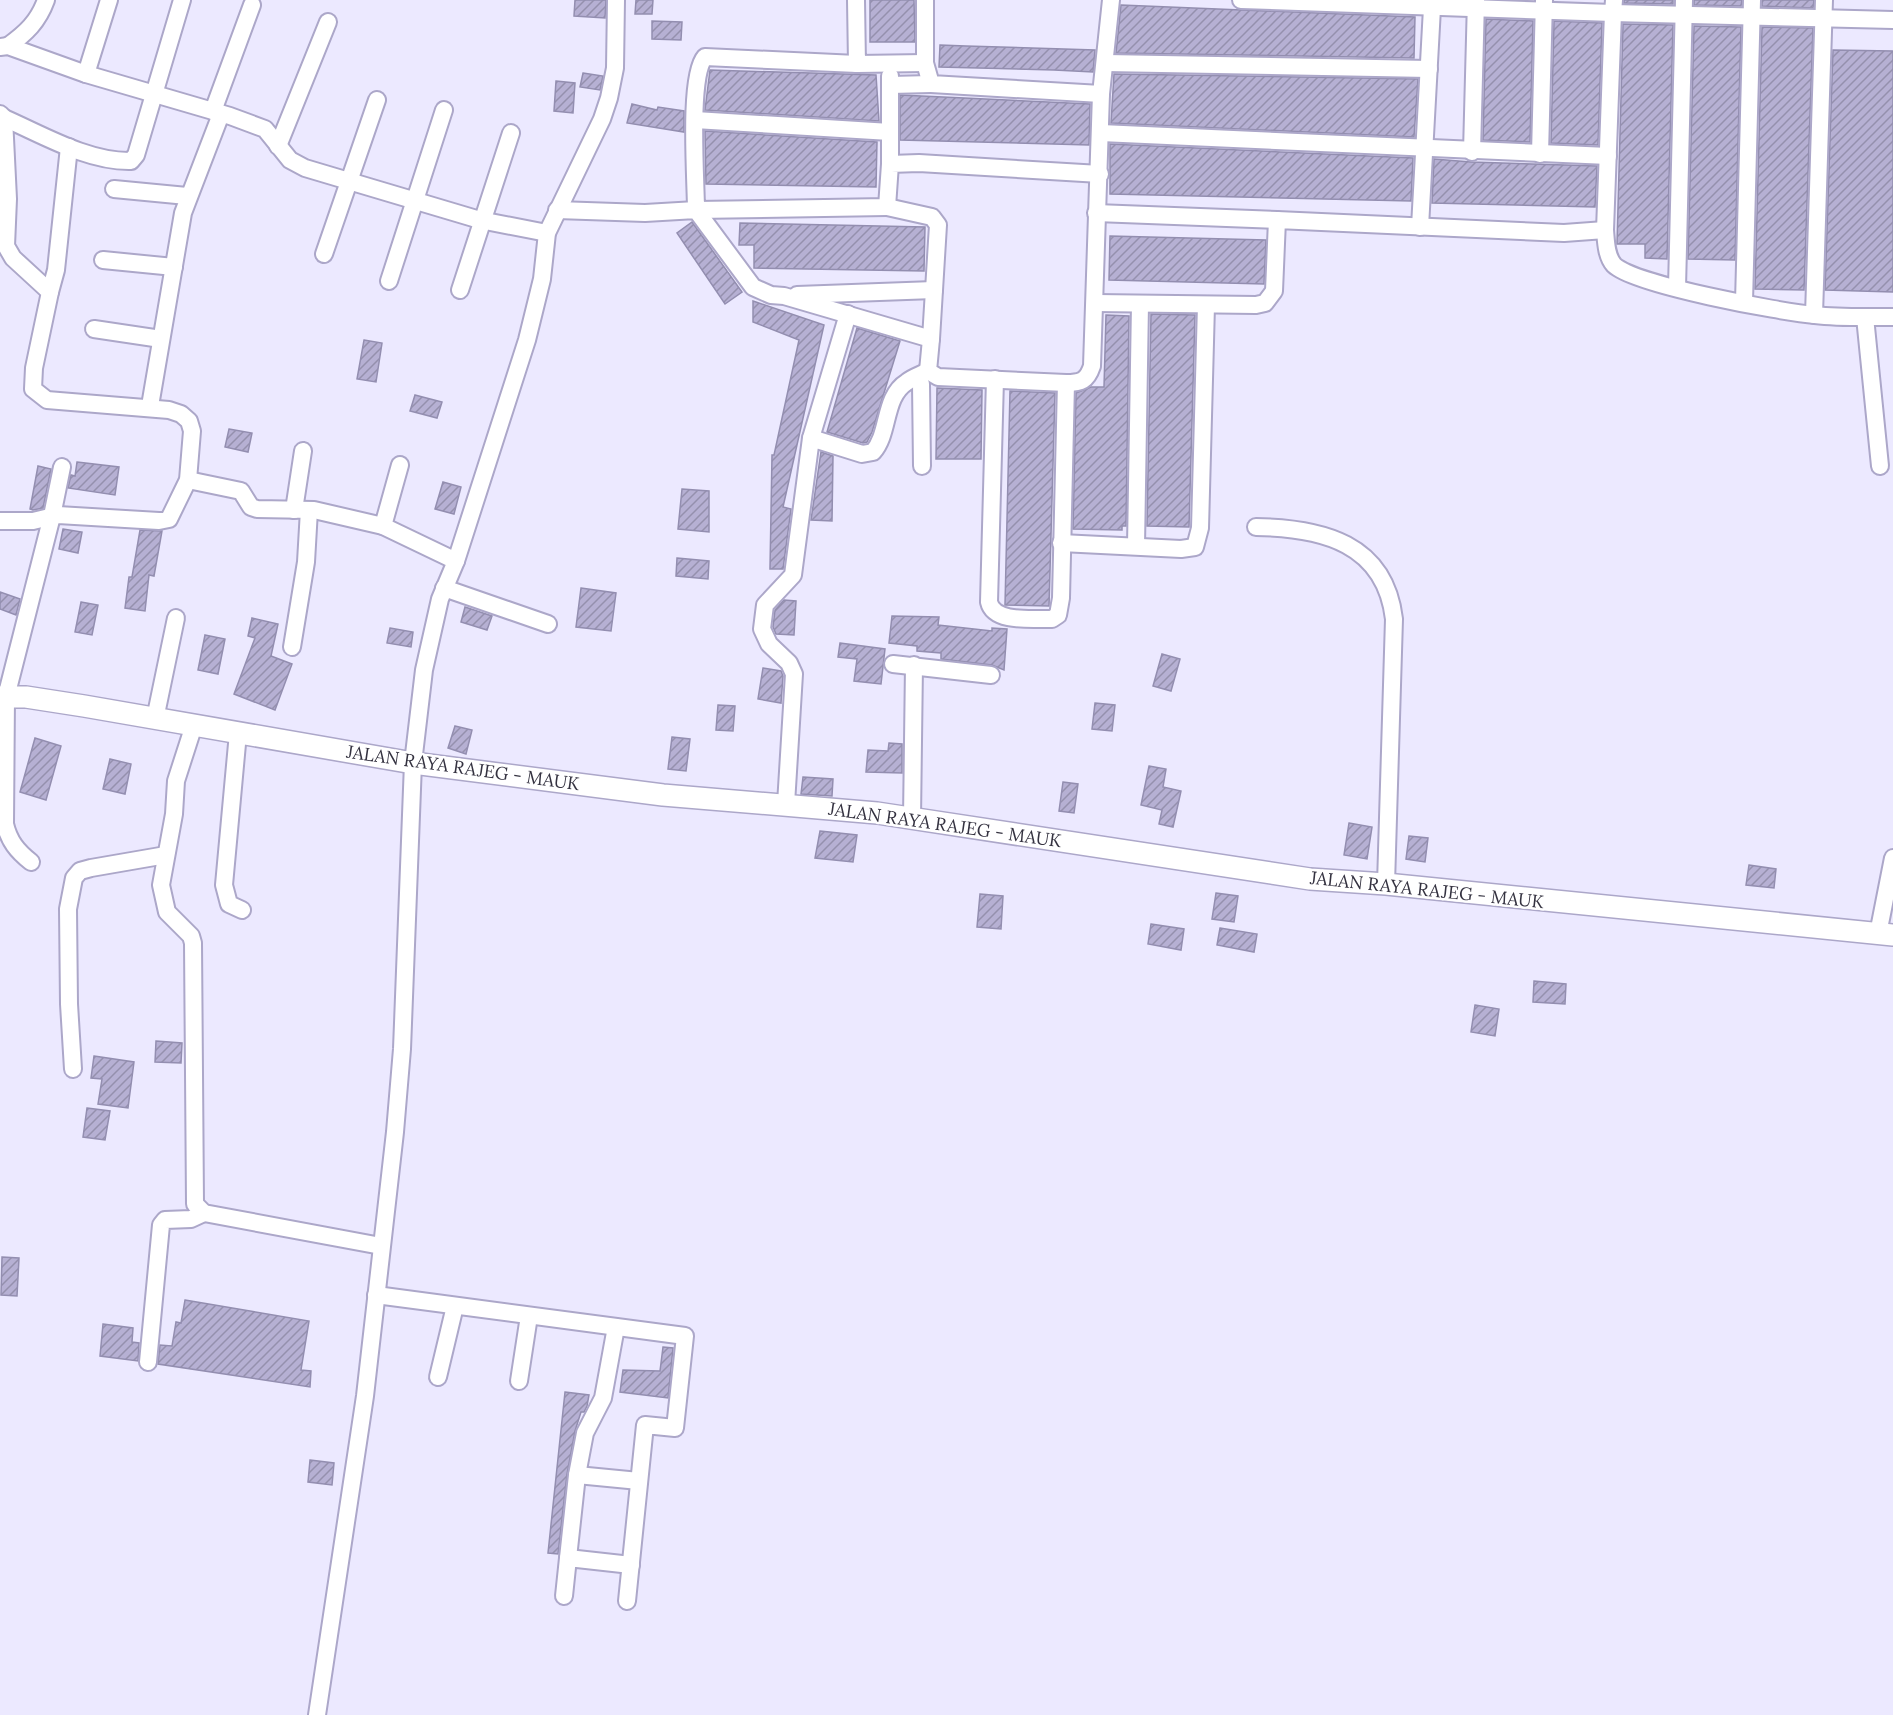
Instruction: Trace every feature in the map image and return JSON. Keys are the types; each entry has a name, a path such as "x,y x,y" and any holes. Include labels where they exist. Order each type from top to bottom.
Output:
{"main road":[{"name":"JALAN RAYA RAJEG - MAUK","path":"3,697 38,699 413,763 663,795 786,804 912,818 1310,879 1386,884 1885,935"}],"street":[{"path":"4,47 28,32 41,14 46,0"},
{"path":"86,75 110,0"},
{"path":"50,292 9,253 3,229 8,199 3,158 2,116 69,147 118,161 131,161 136,155 182,0"},
{"path":"317,1715 362,1419 402,1049 413,763 424,670 444,588 456,561 527,340 543,279 547,233 602,119 609,98 615,69 616,0"},
{"path":"856,0 857,64"},
{"path":"925,0 925,63 931,84"},
{"path":"811,438 862,454 873,452 880,442 895,396 907,381 923,374 938,377 1066,383 1077,383 1089,377 1096,303 1096,213 1100,174 1101,94 1111,0"},
{"path":"1241,0 1405,3 1432,8 1476,4 1824,8 1893,20"},
{"path":"1472,152 1476,4"},
{"path":"150,406 187,196 252,5"},
{"path":"1540,154 1544,6"},
{"path":"1613,6 1605,230 1608,254 1613,263 1622,271 1677,288 1744,302 1814,315 1893,317"},
{"path":"1420,227 1432,8"},
{"path":"1677,288 1684,8"},
{"path":"1744,302 1751,8"},
{"path":"1814,315 1824,8"},
{"path":"278,146 328,22"},
{"path":"4,47 86,75 217,112 265,129 290,160 305,168 480,220 547,233"},
{"path":"925,63 857,64 705,57 701,62 695,93 696,210 753,287 771,295 934,290"},
{"path":"887,207 890,164 890,63"},
{"path":"1106,63 1429,69"},
{"path":"890,85 931,84 1101,94"},
{"path":"324,254 377,100"},
{"path":"389,281 444,110"},
{"path":"695,120 890,132"},
{"path":"460,290 480,220 511,133"},
{"path":"1101,133 1472,152 1608,156"},
{"path":"0,521 33,521 52,516 159,521 169,519 188,480 192,431 189,421 182,414 150,406 47,400 33,389 34,368 56,270 69,147"},
{"path":"890,164 920,163 1100,174"},
{"path":"114,189 187,196"},
{"path":"557,210 645,213 887,207 920,213 936,220 939,243 931,339 921,384 922,465"},
{"path":"1096,213 1564,233 1605,230"},
{"path":"1096,303 1256,305 1271,297 1274,291 1277,220"},
{"path":"103,260 174,267"},
{"path":"784,296 931,339"},
{"path":"1136,546 1140,304"},
{"path":"1061,543 1189,549 1197,543 1200,528 1206,305"},
{"path":"786,804 794,674 789,663 769,644 762,629 765,605 793,575 811,438 848,314"},
{"path":"1865,317 1880,466"},
{"path":"94,329 161,339"},
{"path":"995,379 989,597 994,611 1001,616 1058,617 1066,383"},
{"path":"292,647 306,562 301,510 303,451"},
{"path":"383,526 400,465"},
{"path":"31,862 15,848 8,836 5,824 3,697 52,516 62,467"},
{"path":"188,480 241,491 251,507 257,509 301,510 383,526 456,561"},
{"path":"1256,527 1291,528 1342,541 1361,553 1375,567 1392,602 1395,619 1386,884"},
{"path":"444,588 548,624"},
{"path":"155,718 176,618"},
{"path":"893,664 991,675"},
{"path":"912,818 914,665"},
{"path":"194,725 176,781 162,872 162,898 167,912 191,936 193,943 195,1204 204,1213 381,1246"},
{"path":"238,733 224,885 230,904 242,910"},
{"path":"74,1069 69,1004 68,909 74,878 80,871 91,868 166,855"},
{"path":"1885,935 1893,858"},
{"path":"148,1362 161,1225 165,1220 191,1219 204,1213"},
{"path":"376,1295 685,1336 675,1428 645,1425 627,1601"},
{"path":"438,1377 455,1306"},
{"path":"519,1381 529,1316"},
{"path":"564,1596 577,1475 585,1433 603,1398 616,1327"},
{"path":"577,1475 639,1481"},
{"path":"568,1558 630,1565"}],"building":[{"path":"575,0 606,0 605,18 574,16"},
{"path":"636,0 653,0 652,14 635,14"},
{"path":"870,0 914,0 915,42 870,42"},
{"path":"1624,0 1673,0 1673,4 1624,3"},
{"path":"1694,0 1742,0 1741,6 1694,5"},
{"path":"1762,0 1814,0 1813,8 1762,6"},
{"path":"1121,5 1415,17 1414,58 1116,53"},
{"path":"1486,19 1533,21 1530,142 1483,140"},
{"path":"652,21 682,22 681,40 652,39"},
{"path":"1554,21 1602,23 1598,145 1551,143"},
{"path":"1623,24 1673,25 1667,259 1645,258 1645,244 1617,244"},
{"path":"1694,26 1741,27 1735,260 1688,259"},
{"path":"1762,27 1813,28 1804,290 1755,289"},
{"path":"940,45 1095,50 1093,72 939,67"},
{"path":"1833,50 1893,51 1893,292 1825,290"},
{"path":"710,70 876,75 879,121 705,110"},
{"path":"583,73 603,76 600,90 580,87"},
{"path":"1114,74 1418,79 1414,137 1111,123"},
{"path":"556,81 575,83 573,113 554,111"},
{"path":"900,95 1090,104 1089,145 900,140"},
{"path":"632,104 657,110 658,107 684,111 684,132 627,123"},
{"path":"705,131 877,142 876,187 706,184"},
{"path":"1110,144 1413,158 1411,201 1110,194"},
{"path":"1434,159 1597,166 1595,207 1432,203"},
{"path":"692,222 742,292 725,304 677,233"},
{"path":"740,223 925,227 924,271 754,268 754,245 739,245"},
{"path":"1110,236 1266,240 1264,284 1109,280"},
{"path":"753,301 824,325 783,507 791,509 783,569 770,569 772,455 774,455 799,340 753,322"},
{"path":"1151,314 1195,315 1189,527 1147,526"},
{"path":"1106,315 1129,316 1126,526 1122,526 1122,530 1073,529 1076,393 1091,387 1104,387"},
{"path":"857,328 900,341 872,432 867,442 863,443 827,432"},
{"path":"364,340 382,343 376,382 357,379"},
{"path":"937,388 982,390 981,459 936,459"},
{"path":"1010,391 1055,393 1049,606 1005,605"},
{"path":"415,395 442,402 437,418 410,411"},
{"path":"229,429 252,433 248,452 225,447"},
{"path":"821,452 833,456 832,521 811,520"},
{"path":"77,462 119,467 115,495 68,488 71,475 75,476"},
{"path":"38,466 51,469 43,508 33,510 30,509"},
{"path":"443,482 461,487 454,514 435,509"},
{"path":"682,489 709,491 709,532 678,529"},
{"path":"63,529 82,532 78,553 59,549"},
{"path":"140,530 162,531 154,576 149,575 145,611 125,608 129,577 132,577"},
{"path":"677,558 709,561 708,579 676,576"},
{"path":"581,588 616,593 611,631 576,627"},
{"path":"0,592 20,599 16,615 0,609"},
{"path":"784,600 796,601 794,635 776,634 773,627 775,610"},
{"path":"81,602 98,605 92,635 75,632"},
{"path":"465,607 492,616 487,630 461,622"},
{"path":"892,616 939,617 938,625 992,631 992,628 1007,629 1004,670 992,665 941,659 941,653 917,651 917,646 889,643"},
{"path":"252,618 278,624 271,656 292,664 275,710 234,694 255,638 248,636"},
{"path":"390,628 413,632 411,647 387,643"},
{"path":"205,635 225,639 218,674 198,670"},
{"path":"840,643 885,649 881,684 854,681 857,659 838,657"},
{"path":"1162,654 1180,659 1171,691 1153,686"},
{"path":"763,668 781,671 783,676 781,703 758,699"},
{"path":"1095,703 1115,705 1112,731 1092,729"},
{"path":"718,705 735,706 733,731 716,730"},
{"path":"455,726 472,730 466,754 448,748"},
{"path":"672,737 690,739 686,771 668,769"},
{"path":"35,738 61,746 46,800 20,792"},
{"path":"889,743 902,744 902,773 866,772 868,750 888,751"},
{"path":"110,759 131,764 125,794 103,789"},
{"path":"1149,766 1166,769 1163,787 1181,791 1173,827 1159,824 1162,810 1141,805"},
{"path":"803,777 833,779 832,796 801,794"},
{"path":"1063,782 1078,784 1074,813 1059,811"},
{"path":"1349,823 1372,827 1367,859 1344,855"},
{"path":"820,831 857,835 853,862 815,858"},
{"path":"1409,836 1428,838 1425,862 1406,859"},
{"path":"1749,865 1776,869 1774,888 1746,885"},
{"path":"1216,893 1238,896 1234,922 1212,919"},
{"path":"980,894 1003,896 1001,929 977,927"},
{"path":"1151,924 1184,929 1181,950 1148,944"},
{"path":"1220,928 1257,934 1254,952 1217,945"},
{"path":"1534,981 1566,984 1565,1004 1533,1002"},
{"path":"1475,1005 1499,1009 1495,1036 1471,1032"},
{"path":"156,1041 182,1043 181,1063 155,1062"},
{"path":"94,1056 134,1062 128,1108 98,1104 102,1079 91,1078"},
{"path":"87,1108 110,1111 105,1140 83,1137"},
{"path":"2,1257 19,1258 17,1296 1,1295"},
{"path":"185,1300 309,1321 301,1370 311,1371 310,1387 158,1364 160,1345 172,1346 176,1322 181,1323"},
{"path":"103,1324 133,1328 132,1342 139,1343 138,1361 100,1356"},
{"path":"663,1347 673,1348 668,1398 620,1392 623,1370 660,1371"},
{"path":"565,1392 589,1395 587,1406 584,1412 581,1412 575,1431 567,1474 558,1554 548,1553"},
{"path":"310,1460 334,1463 332,1485 308,1482"}]}
